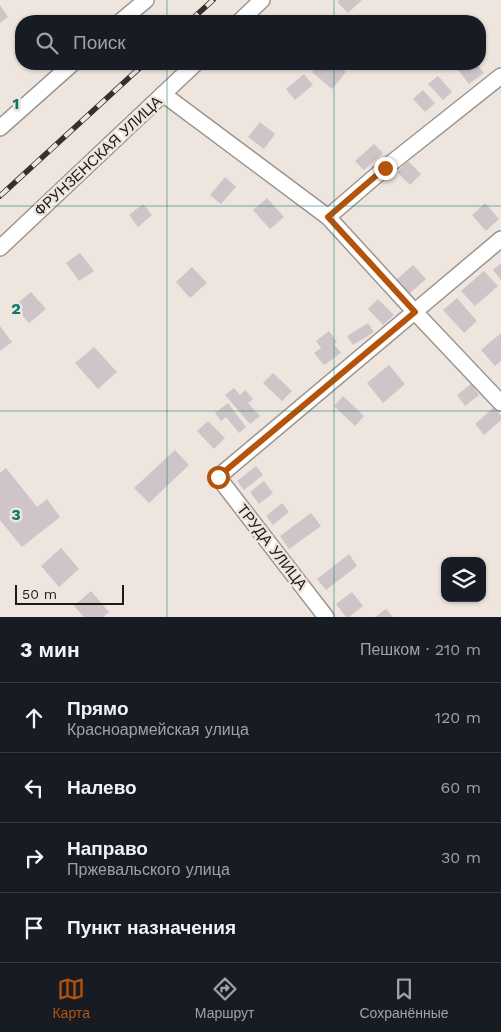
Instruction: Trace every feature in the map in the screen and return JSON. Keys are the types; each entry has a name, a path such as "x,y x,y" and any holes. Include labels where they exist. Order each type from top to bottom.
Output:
{"street":[{"path":"128,15 146,0"},
{"path":"246,15 262,0"},
{"path":"0,128 65,70"},
{"name":"ФРУНЗЕНСКАЯ УЛИЦА","path":"0,248 189,70"},
{"path":"328,217 385,168 501,76"},
{"path":"163,94 328,217 501,403"},
{"path":"415,312 501,239"},
{"name":"ТРУДА УЛИЦА","path":"326,617 218,477 415,312"}],"building":[{"path":"339,0 362,0 348,13 337,2"},
{"path":"0,5 8,17 0,23"},
{"path":"314,70 344,70 346,72 332,89 312,72"},
{"path":"458,70 482,70 484,73 469,84"},
{"path":"304,74 313,85 295,100 286,89"},
{"path":"438,76 452,92 443,100 428,84"},
{"path":"423,90 435,103 425,112 413,99"},
{"path":"260,122 275,134 264,149 248,137"},
{"path":"374,144 383,153 364,170 355,161"},
{"path":"408,161 421,174 410,185 397,172"},
{"path":"225,177 236,187 221,204 210,195"},
{"path":"267,198 284,217 270,229 253,210"},
{"path":"485,203 499,219 486,231 472,215"},
{"path":"143,204 152,215 138,227 129,215"},
{"path":"80,253 94,271 79,281 66,263"},
{"path":"501,263 501,280 493,270"},
{"path":"413,265 426,279 409,294 396,280"},
{"path":"192,267 207,283 190,298 176,282"},
{"path":"484,271 498,286 475,306 461,291"},
{"path":"31,292 46,309 29,323 14,306"},
{"path":"457,298 477,321 464,333 443,310"},
{"path":"378,299 394,315 383,325 368,309"},
{"path":"368,323 374,332 353,345 347,336"},
{"path":"0,326 12,342 0,351"},
{"path":"329,331 337,342 334,344 341,353 324,365 314,353 321,348 316,341"},
{"path":"501,333 501,361 495,366 481,350"},
{"path":"94,347 117,372 98,389 75,363"},
{"path":"389,365 405,384 383,403 367,383"},
{"path":"273,373 292,391 282,401 263,383"},
{"path":"471,384 479,395 465,406 457,395"},
{"path":"234,388 240,395 245,390 253,399 248,403 260,416 250,424 225,395"},
{"path":"343,396 364,416 355,426 334,406"},
{"path":"228,403 246,427 239,433 226,417 221,421 215,413"},
{"path":"494,407 501,416 501,420 484,435 475,424"},
{"path":"208,421 225,438 214,449 197,431"},
{"path":"175,450 189,465 149,503 134,488"},
{"path":"256,466 263,475 244,490 237,481"},
{"path":"6,468 37,507 47,499 60,517 22,547 0,520 0,473"},
{"path":"264,481 273,493 259,504 250,492"},
{"path":"282,503 289,512 273,525 266,516"},
{"path":"311,513 321,526 289,549 280,536"},
{"path":"61,548 79,569 59,587 41,566"},
{"path":"349,554 357,566 326,590 317,579"},
{"path":"91,591 109,612 103,617 84,617 74,606"},
{"path":"352,592 363,606 349,617 346,617 336,604"},
{"path":"386,609 393,617 375,617"}],"railway":[{"path":"197,15 213,0"},
{"path":"0,196 137,70"}],"route":[{"path":"218,477 415,312 328,217 385,168"}]}
